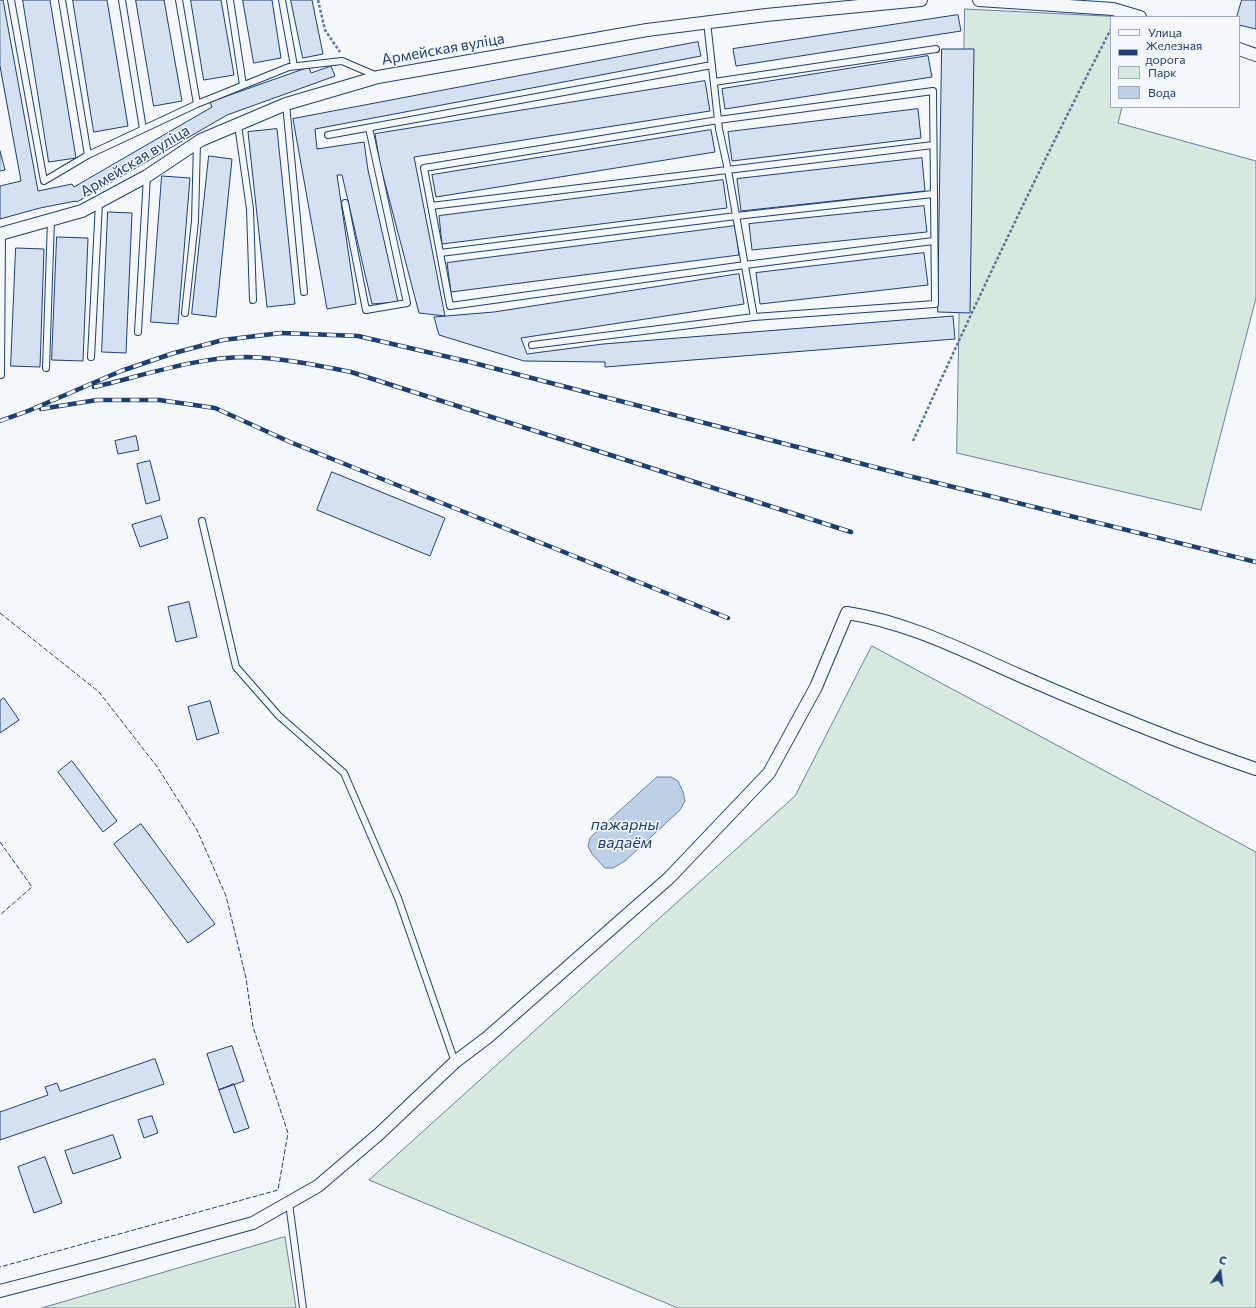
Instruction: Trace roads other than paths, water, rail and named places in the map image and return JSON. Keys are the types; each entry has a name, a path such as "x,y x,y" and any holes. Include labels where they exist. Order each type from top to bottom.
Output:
{"street":[{"name":"Армейская вуліца","path":"1,233 82,211 147,176 197,142 286,104 378,77 647,30 707,22 921,0"},
{"path":"979,0 1113,9 1137,16"},
{"path":"1240,49 1256,55"},
{"path":"0,1291 100,1266 254,1223 318,1186 379,1134 455,1062 488,1036 669,878 769,773 816,687 847,613 870,616 940,641 1110,715 1256,769"}],"lane":[{"path":"11,0 44,181 88,155 197,104 294,66 342,60 378,77"},
{"path":"62,0 88,155"},
{"path":"122,0 143,129"},
{"path":"179,0 197,104"},
{"path":"230,0 244,85"},
{"path":"282,0 294,66"},
{"path":"707,22 718,120 754,317"},
{"path":"714,82 936,50"},
{"path":"328,135 712,65"},
{"path":"532,345 754,317 935,304 933,241 933,91 718,120 424,168 450,306 745,265 933,241"},
{"path":"286,104 304,292"},
{"path":"238,125 250,209 253,300"},
{"path":"345,203 366,310 407,303 369,128"},
{"path":"185,313 195,220 197,142"},
{"path":"431,206 933,145"},
{"path":"138,332 147,176"},
{"path":"440,253 736,216 933,194"},
{"path":"91,357 99,203"},
{"path":"46,368 51,220"},
{"path":"1,233 1,375"},
{"path":"202,521 236,667 279,716 344,773 398,898 455,1062"},
{"path":"289,1203 303,1308"}],"water":[{"name":"пажарны вадаём","path":"657,777 671,777 678,781 685,801 680,810 625,861 613,868 605,868 592,854 588,846 590,838"}],"railway":[{"path":"0,421 28,411 121,371 174,353 223,340 281,333 358,336 470,362 905,475 1256,562"},
{"path":"94,387 208,360 246,357 299,362 351,372 851,532"},
{"path":"41,409 97,400 159,400 215,408 290,442 728,618"}]}
